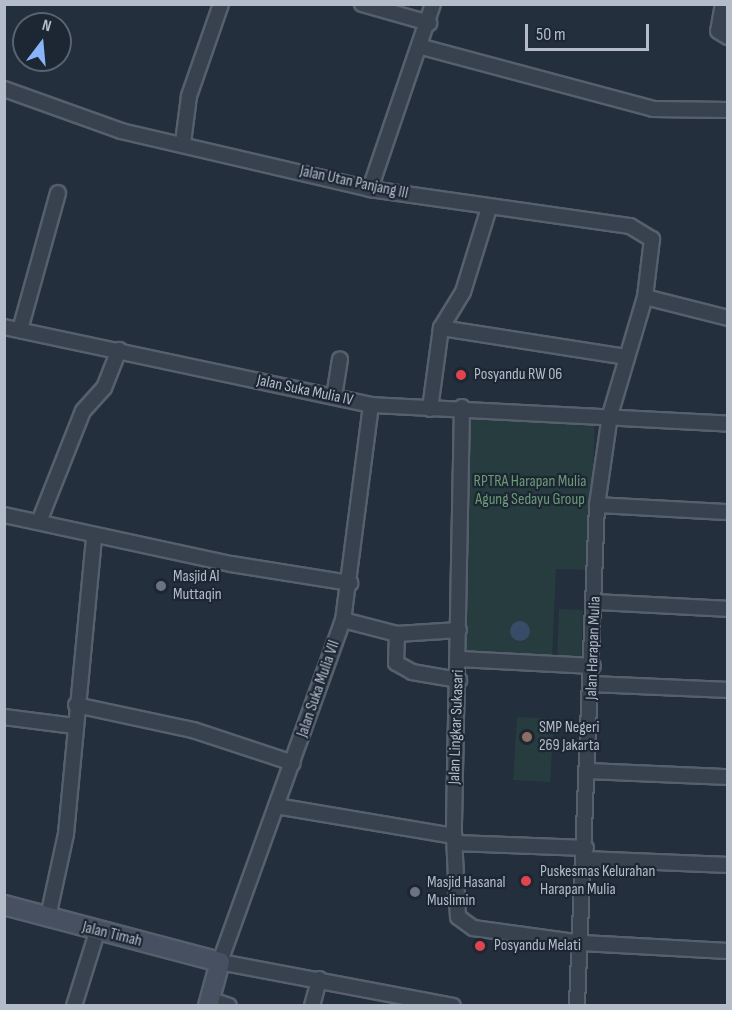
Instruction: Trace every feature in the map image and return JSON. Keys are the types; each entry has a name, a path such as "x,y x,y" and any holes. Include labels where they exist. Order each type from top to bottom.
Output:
{"street":[{"path":"183,143 189,96 221,4"},
{"path":"362,4 429,23"},
{"path":"370,189 422,46 433,4"},
{"path":"723,4 718,29 728,37"},
{"path":"422,46 653,108 728,110"},
{"name":"Jalan Utan Panjang III","path":"4,89 121,131 183,143 370,189 647,233 653,245 645,297"},
{"path":"20,330 58,193"},
{"path":"430,409 441,328 463,292 489,208"},
{"path":"645,297 728,318"},
{"name":"Jalan Harapan Mulia","path":"577,1005 586,853 596,602 597,505 610,415 645,297"},
{"name":"Jalan Suka Mulia IV","path":"4,327 372,405 430,409 462,407 728,424"},
{"path":"441,328 627,357"},
{"path":"39,522 83,411 104,388 119,350"},
{"path":"334,398 340,359"},
{"name":"Jalan Suka Mulia VII","path":"220,962 343,620 350,583 372,405"},
{"name":"Jalan Lingkar Sukasari","path":"462,407 459,680 454,839 458,917 464,925 582,943 728,951"},
{"path":"597,505 728,512"},
{"path":"4,515 94,537 350,583"},
{"path":"48,917 66,834 74,726 94,537"},
{"path":"596,602 728,609"},
{"path":"343,620 397,634 459,630"},
{"path":"397,634 396,663 412,672 459,680"},
{"path":"459,659 592,666"},
{"path":"592,684 728,690"},
{"path":"76,705 183,728 292,763"},
{"path":"4,717 74,726"},
{"path":"589,771 728,777"},
{"path":"276,806 454,839 728,865"},
{"name":"Jalan Timah","path":"4,905 97,932 220,962"},
{"path":"74,1005 97,932"},
{"path":"229,1005 208,1002 220,962 453,1005"},
{"path":"312,1005 319,979"}],"green space":[{"name":"RPTRA Harapan Mulia Agung Sedayu Group","path":"470,414 595,421 589,570 556,569 552,659 463,653"},
{"path":"559,609 583,610 581,662 557,661"},
{"path":"517,717 554,719 550,782 513,780"}],"water":[{"path":"520,621 527,624 530,631 527,638 520,641 513,638 510,631 513,624"}],"place":[{"name":"Posyandu RW 06","path":"461,375"},
{"name":"Masjid Al Muttaqin","path":"161,586"},
{"name":"SMP Negeri 269 Jakarta","path":"527,737"},
{"name":"Puskesmas Kelurahan Harapan Mulia","path":"526,881"},
{"name":"Masjid Hasanal Muslimin","path":"415,892"},
{"name":"Posyandu Melati","path":"480,946"}]}
